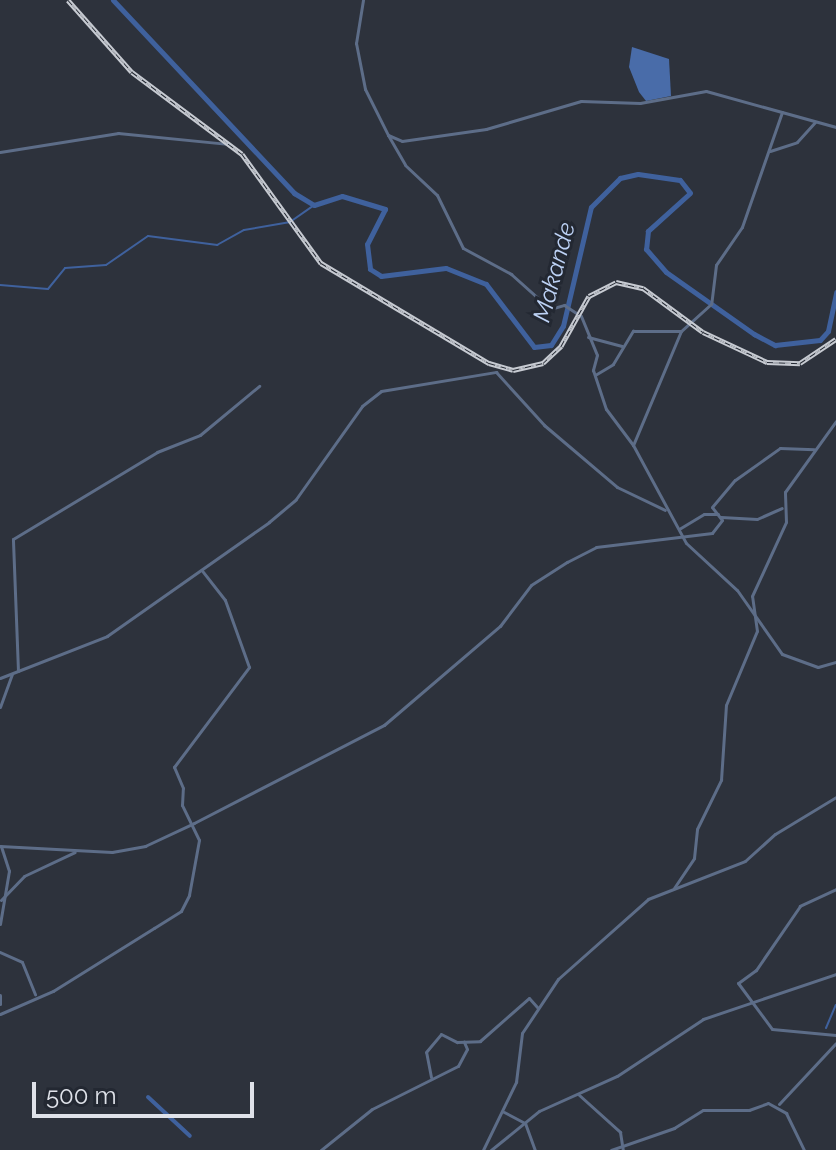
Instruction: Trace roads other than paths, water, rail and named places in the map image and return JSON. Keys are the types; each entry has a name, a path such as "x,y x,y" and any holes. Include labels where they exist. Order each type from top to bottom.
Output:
{"street":[{"path":"363,0 358,58 366,93 405,165 437,195 460,245 511,274 550,309 564,305 580,316 597,356 595,375 611,420 633,445 681,535 755,613 786,656 818,667 836,662"},
{"path":"388,135 416,143 568,103 640,103 706,91 836,127"},
{"path":"633,445 681,331 711,304 715,268 742,229 782,112"},
{"path":"770,151 797,142 815,122"},
{"path":"0,152 118,133 229,144"},
{"path":"595,375 613,364 633,331 681,331"},
{"path":"588,337 622,346"},
{"path":"0,678 89,647 202,571 290,506 371,397 493,372 546,427 617,487 665,510"},
{"path":"18,671 13,539 157,452 200,435 259,386"},
{"path":"674,888 694,858 697,829 721,780 724,717 757,631 758,575 786,522 782,508 795,471 805,472 814,449 836,421"},
{"path":"720,516 712,507 723,492 770,455 798,446 814,449"},
{"path":"679,530 704,514 757,519 782,508"},
{"path":"1,900 24,876 60,858 75,852 145,846 384,725 500,626 531,585 567,562 596,547 712,533 720,516"},
{"path":"0,1014 20,1009 35,995 53,991 181,911 199,842 194,823 182,805 183,788 174,767 249,667 225,600 202,571"},
{"path":"0,707 12,674"},
{"path":"483,1150 504,1112 522,1033 558,979 632,910 674,888 746,861 775,834 836,797"},
{"path":"0,924 1,900 9,871 1,846 62,847 75,852"},
{"path":"60,858 62,847"},
{"path":"755,1001 743,994 738,980 756,970 800,906 836,889"},
{"path":"0,950 22,962 35,995"},
{"path":"491,1150 525,1123 703,1019 836,974"},
{"path":"0,995 0,1004"},
{"path":"432,1078 426,1052 441,1034 464,1042 480,1041 529,998 538,1008"},
{"path":"755,1001 757,1015 772,1029 836,1035"},
{"path":"321,1150 372,1109 464,1061 464,1042"},
{"path":"611,1150 674,1128 703,1110 779,1105 836,1043"},
{"path":"578,1094 620,1132 623,1150"},
{"path":"779,1105 804,1150"},
{"path":"504,1112 525,1123 535,1150"}],"waterway":[{"name":"Makande","path":"113,0 294,193 314,205 342,196 385,209 367,244 370,269 381,276 446,268 486,284 534,347 551,345 563,326 591,207 620,178 638,174 680,180 690,193 648,231 646,249 666,272 754,334 775,345 820,340 828,331 836,292"},
{"path":"0,285 48,289 65,268 106,265 148,236 217,245 244,230 290,222 314,205"},
{"path":"826,1028 836,1005"},
{"path":"148,1097 190,1136"}],"railway":[{"path":"68,0 132,72 242,154 321,263 489,363 513,370 543,363 561,346 589,296 616,282 643,288 703,332 767,362 800,363 836,339"}]}
